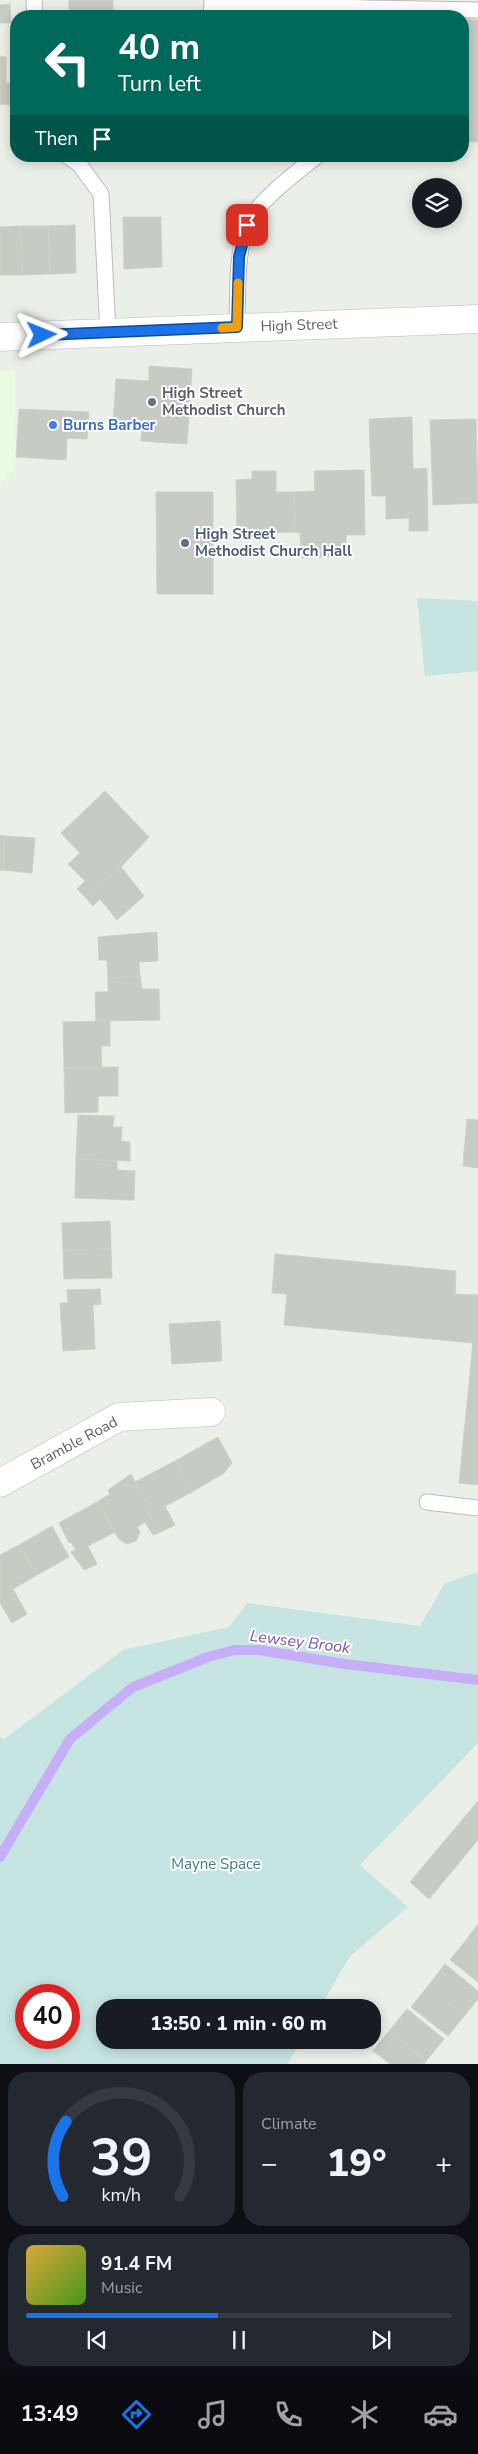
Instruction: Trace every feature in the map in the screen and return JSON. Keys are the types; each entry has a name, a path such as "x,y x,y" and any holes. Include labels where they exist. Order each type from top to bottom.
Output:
{"street":[{"name":"High Street","path":"0,337 478,319"},
{"name":"Bramble Road","path":"0,1483 119,1417 211,1412"}],"lane":[{"path":"211,10 212,2 307,3 354,10"},
{"path":"76,162 101,194 108,333"},
{"path":"237,327 239,257 247,225 267,198 310,162"},
{"path":"427,1502 478,1508"}],"shaded area":[{"path":"15,370 16,468 0,485 0,371"}],"green space":[{"path":"417,598 478,601 478,671 425,676"},
{"name":"Mayne Space","path":"478,1572 478,1743 360,1865 408,1907 350,1956 325,1999 96,1999 96,2049 297,2049 288,2064 0,2064 0,1736 3,1740 123,1650 229,1627 247,1603 420,1626 445,1583"}],"building":[{"path":"69,0 113,0 113,10 69,10"},
{"path":"10,4 10,23 0,23 0,5"},
{"path":"469,19 478,20 478,142 469,142"},
{"path":"0,56 6,57 6,83 10,83 10,105 0,104"},
{"path":"123,217 161,217 162,267 124,269"},
{"path":"75,225 76,273 50,274 48,226"},
{"path":"20,226 48,226 50,274 22,275"},
{"path":"20,226 22,275 0,275 0,227"},
{"name":"High Street Methodist Church","path":"149,366 192,369 187,444 141,441 142,425 113,423 116,379 149,381"},
{"name":"Burns Barber","path":"19,409 89,412 87,439 67,438 66,460 16,457"},
{"path":"412,417 413,469 427,468 428,531 409,531 409,518 386,519 386,496 372,496 369,419"},
{"path":"476,419 478,503 433,505 430,420"},
{"path":"364,470 365,535 346,535 346,557 301,558 300,533 295,532 294,492 315,491 314,471"},
{"path":"252,471 276,471 276,492 294,492 295,532 237,533 236,480 252,479"},
{"name":"High Street Methodist Church Hall","path":"156,492 213,492 213,594 157,594"},
{"path":"105,791 149,837 121,867 85,897 77,889 85,881 68,864 80,853 61,833"},
{"path":"0,835 5,836 3,870 0,870"},
{"path":"5,836 35,838 32,873 3,870"},
{"path":"121,867 144,896 117,920 100,899 93,906 85,897"},
{"path":"157,932 158,961 139,962 140,976 108,978 107,960 99,960 98,937"},
{"path":"140,976 142,989 159,989 160,1020 96,1021 95,992 108,992 108,978"},
{"path":"110,1021 110,1046 101,1046 102,1068 64,1068 63,1022"},
{"path":"118,1067 118,1096 98,1096 98,1112 65,1113 64,1068"},
{"path":"78,1115 114,1116 113,1127 122,1127 121,1141 130,1142 130,1161 76,1159"},
{"path":"467,1119 478,1120 478,1168 463,1166"},
{"path":"76,1159 117,1161 117,1170 135,1171 134,1200 75,1198"},
{"path":"110,1221 111,1249 63,1250 62,1223"},
{"path":"111,1249 112,1278 64,1279 63,1250"},
{"path":"275,1254 456,1271 455,1294 478,1295 478,1485 459,1483 473,1343 284,1325 287,1294 272,1293"},
{"path":"100,1289 101,1304 93,1305 95,1349 63,1351 60,1303 68,1303 67,1290"},
{"path":"220,1321 222,1361 172,1364 169,1324"},
{"path":"218,1437 232,1463 224,1473 192,1492 175,1461"},
{"path":"175,1461 192,1492 165,1506 175,1525 161,1532 148,1512 153,1509 148,1500 146,1502 135,1482"},
{"path":"131,1474 146,1502 148,1500 153,1509 148,1512 161,1532 153,1535 145,1522 137,1527 140,1532 136,1541 127,1544 119,1539 97,1502 110,1494 108,1490"},
{"path":"97,1502 115,1532 88,1546 97,1564 84,1570 71,1552 76,1550 71,1542 69,1543 59,1523"},
{"path":"52,1526 69,1557 37,1575 19,1545"},
{"path":"19,1545 37,1575 13,1589 27,1614 12,1623 0,1603 0,1555"},
{"path":"478,1801 478,1840 429,1899 410,1882"},
{"path":"478,1924 478,1949 466,1940"},
{"path":"466,1940 478,1949 478,1982 450,1960"},
{"path":"445,1964 478,1991 478,1999 464,2016 428,1986"},
{"path":"428,1986 464,2016 448,2036 411,2007"},
{"path":"407,2009 444,2039 426,2061 389,2031"},
{"path":"389,2031 426,2061 424,2064 390,2064 373,2051 375,2049 381,2049 381,2041"}],"waterway":[{"name":"Lewsey Brook","path":"0,1857 70,1739 133,1687 208,1657 234,1650 259,1650 345,1664 478,1680"}],"slow traffic":[{"path":"222,328 237,327 238,283"}],"place":[{"name":"High Street Methodist Church","path":"152,402"},
{"name":"Burns Barber","path":"53,425"},
{"name":"High Street Methodist Church Hall","path":"185,543"}],"route":[{"path":"42,335 237,327 239,257 247,225"}]}
